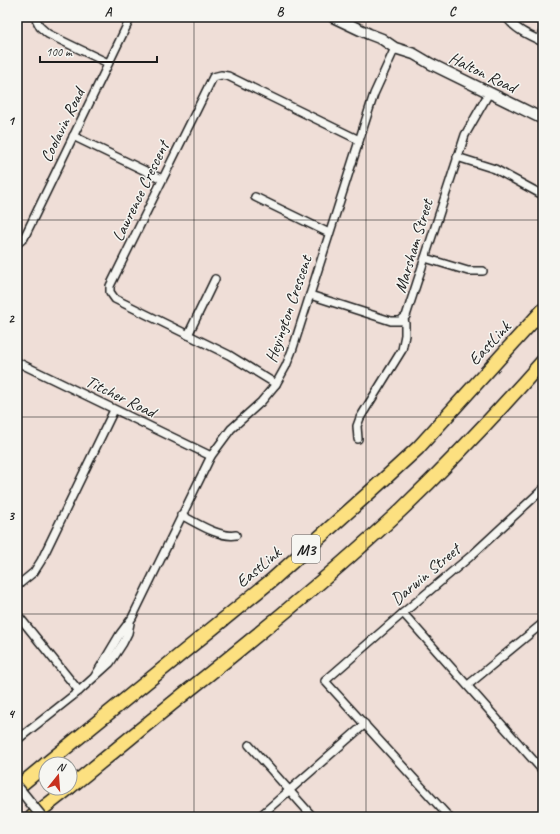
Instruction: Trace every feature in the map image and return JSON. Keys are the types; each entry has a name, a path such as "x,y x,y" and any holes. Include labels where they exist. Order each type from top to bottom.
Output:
{"highway":[{"name":"EastLink","path":"56,756 272,580 370,492 418,448 543,310"},
{"name":"M3","path":"78,780 250,642 320,584 369,540 422,490 462,449 543,361"},
{"name":"EastLink","path":"17,787 38,770"},
{"name":"M3","path":"32,817 58,796"}],"main road":[{"name":"Halton Road","path":"333,17 382,39 394,51 414,54 431,64 543,119"}],"street":[{"path":"36,17 40,27 48,34 108,63"},
{"name":"Coolavin Road","path":"17,244 24,238 131,17"},
{"path":"506,17 518,29 541,41 543,32"},
{"name":"Heyington Crescent","path":"19,740 95,676 120,634 132,618 211,456 231,429 261,402 276,384 290,356 376,88 394,51"},
{"name":"Lawrence Crescent","path":"276,384 229,355 118,301 110,292 110,286 210,81 215,76 228,76 359,140"},
{"name":"Marsham Street","path":"310,295 391,321 404,319 408,313 464,135 489,93"},
{"path":"74,136 162,179"},
{"path":"457,157 495,169 539,194"},
{"path":"255,197 329,233"},
{"path":"425,258 468,271 483,271"},
{"path":"188,335 215,279"},
{"path":"358,439 357,426 360,418 402,350 406,324 404,319"},
{"name":"Titcher Road","path":"17,362 211,456"},
{"path":"17,586 34,572 41,561 114,410"},
{"name":"Darwin Street","path":"365,724 325,681 472,555 542,492"},
{"path":"181,515 223,535 236,535"},
{"path":"403,613 542,768"},
{"path":"17,614 79,691"},
{"path":"468,685 543,623"},
{"path":"259,817 365,724 449,817"},
{"path":"250,745 313,817"},
{"path":"17,787 42,817"}]}
